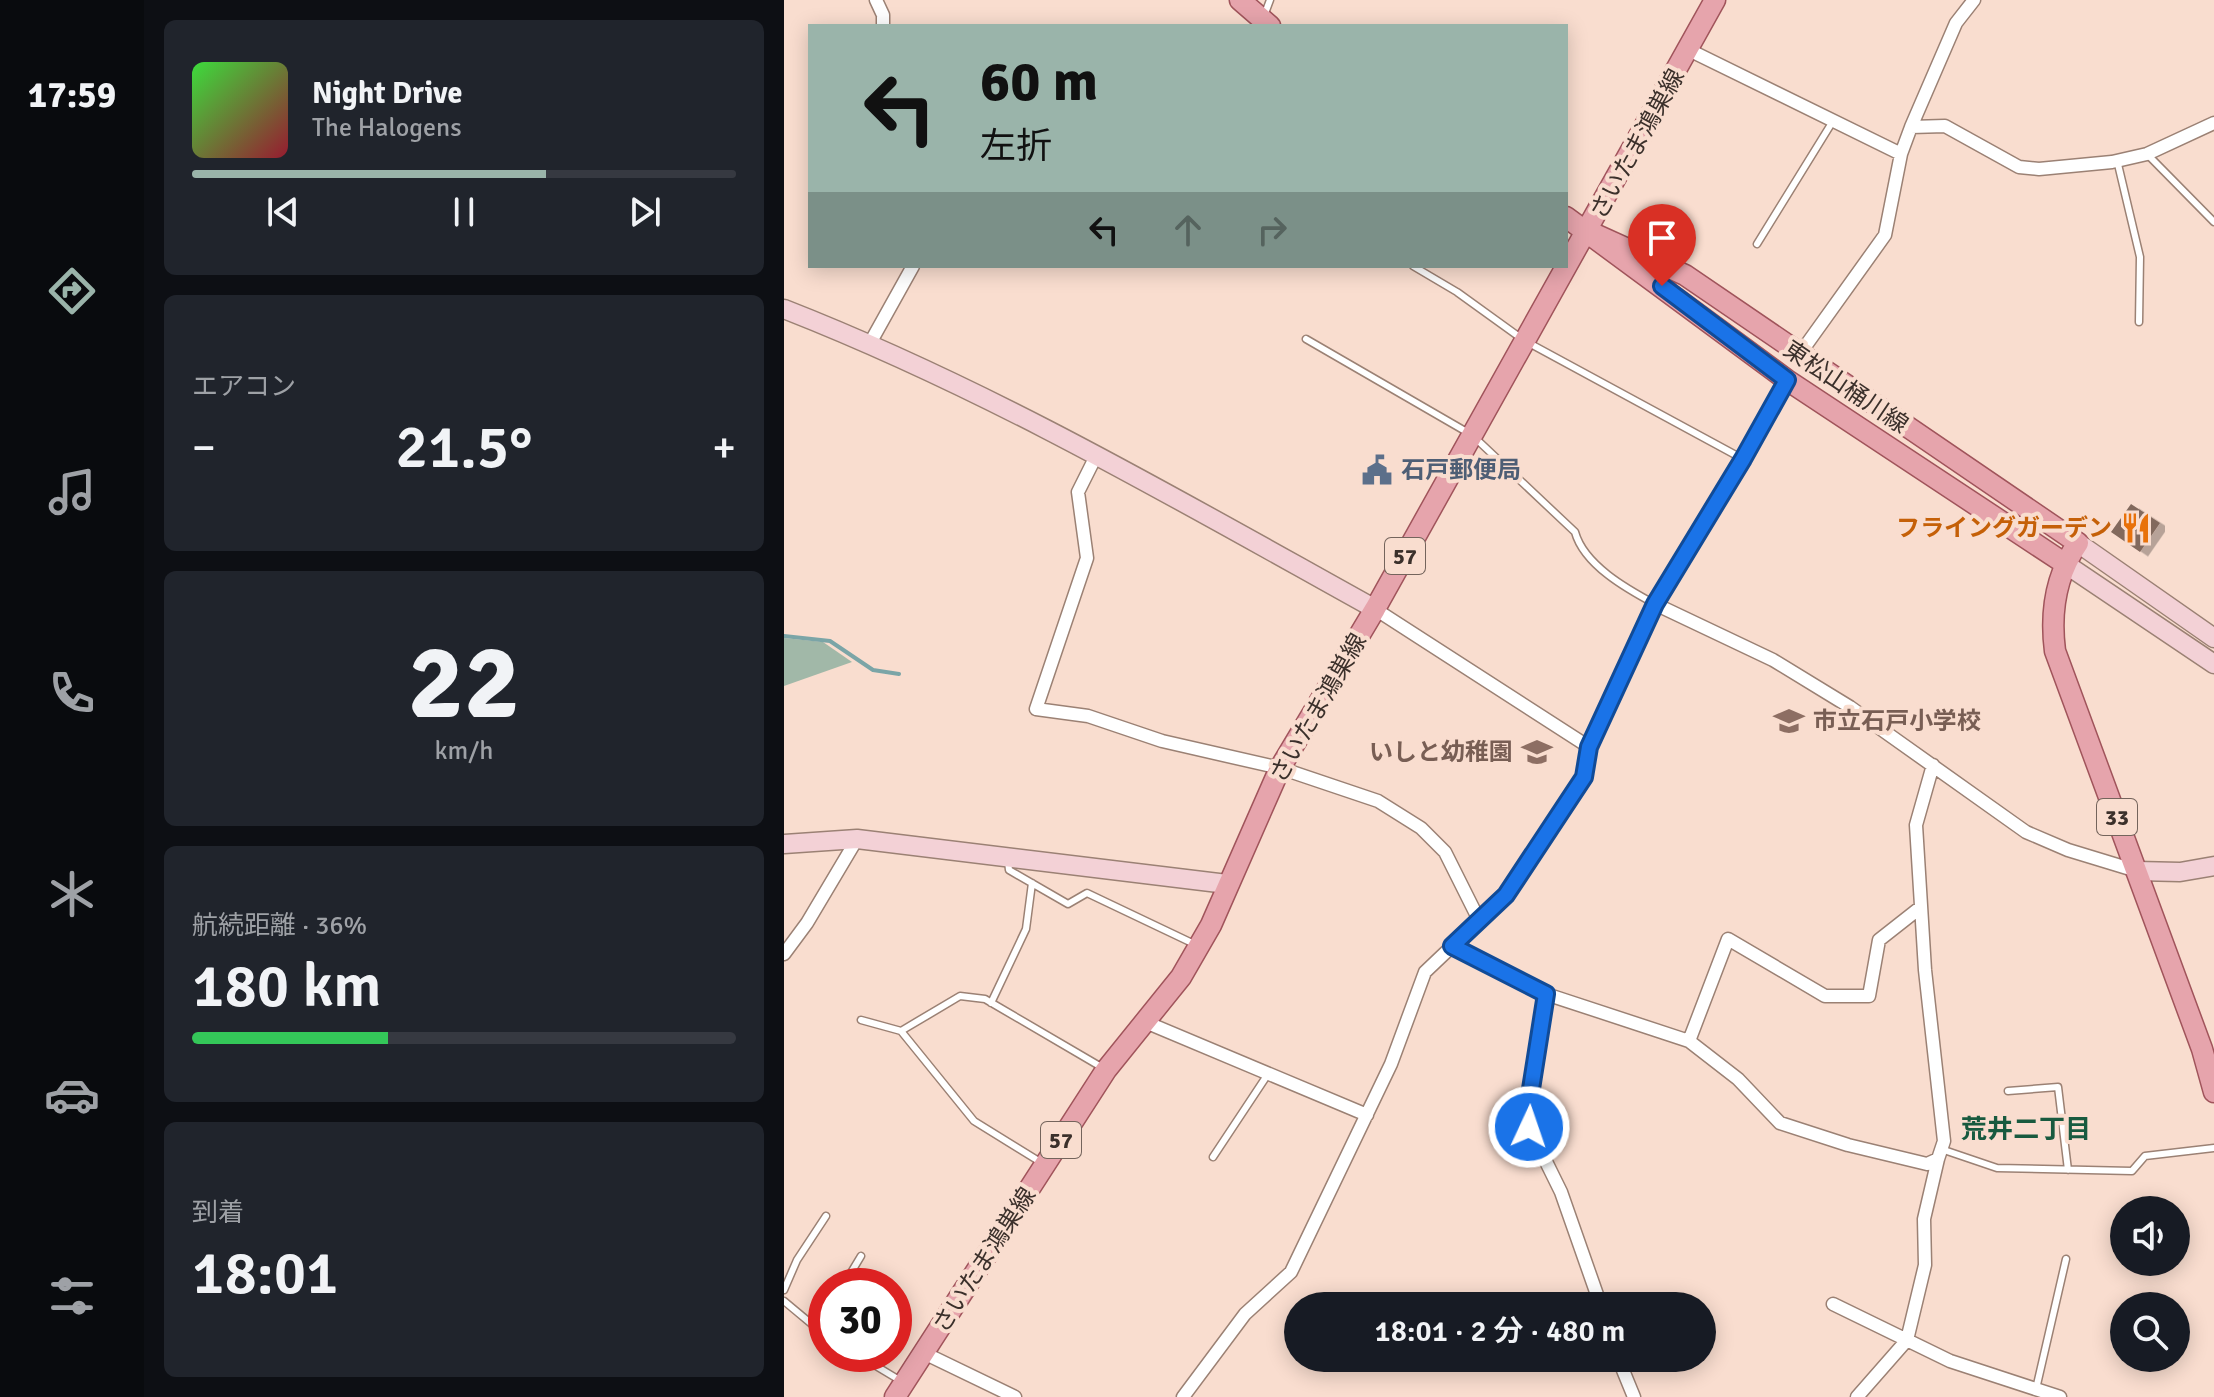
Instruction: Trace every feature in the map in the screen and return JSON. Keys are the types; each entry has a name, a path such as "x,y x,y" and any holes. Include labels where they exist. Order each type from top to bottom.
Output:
{"main road":[{"path":"1240,0 1263,24"},
{"name":"さいたま鴻巣線","path":"1568,266 1715,0"},
{"name":"東松山桶川線","path":"1568,218 1787,380 2064,563"},
{"name":"東松山桶川線","path":"1588,231 1685,275 2078,543"},
{"name":"さいたま鴻巣線","path":"899,1390 1106,1070 1181,977 1211,925 1280,768 1375,609 1567,268"},
{"name":"33","path":"2078,543 2064,563 2051,617 2055,651 2202,1049 2214,1092"}],"street":[{"path":"876,0 883,15 883,24"},
{"path":"1799,355 1885,235 1901,154 1911,127 1956,23 1974,0"},
{"path":"1689,50 1901,154"},
{"path":"1911,127 1945,126 2019,167 2117,160 2147,154 2214,123"},
{"path":"869,345 912,268"},
{"path":"784,309 956,383 1097,454 1375,609 1589,747"},
{"path":"1183,1397 1245,1314 1291,1272 1391,1064 1425,972 1506,895 1584,777 1589,747 1655,604 1787,380"},
{"path":"1097,454 1078,492 1087,558 1036,709 1088,716 1162,741 1280,768 1378,801 1421,828 1445,852 1479,920"},
{"path":"2078,543 2214,638"},
{"path":"2064,563 2214,664"},
{"path":"1655,604 1773,660 1850,707 2026,832 2068,850 2137,871 2180,872 2214,866"},
{"path":"1857,1397 1907,1340 1925,1265 1924,1219 1944,1141 1916,825 1933,765"},
{"path":"784,844 857,839 1227,884"},
{"path":"784,954 807,923 857,839"},
{"path":"1689,1041 1728,939 1825,996 1869,996 1879,940 1921,907"},
{"path":"1452,946 1546,994 1689,1041 1738,1079 1780,1123 1848,1145 1927,1164 1940,1154"},
{"path":"1546,994 1531,1089 1529,1127 1561,1192 1596,1292"},
{"path":"1143,1021 1367,1115"},
{"path":"1833,1304 1950,1361 2060,1397"},
{"path":"924,1353 1015,1397"},
{"path":"1624,1372 1634,1397"}],"lane":[{"path":"1263,24 1270,0"},
{"path":"1757,244 1833,121"},
{"path":"2147,154 2214,222"},
{"path":"2117,160 2140,257 2139,322"},
{"path":"1416,268 1457,292 1525,341 1743,459"},
{"path":"1306,339 1472,435 1575,532 1586,552 1621,586 1655,604"},
{"path":"1008,857 1009,870 1068,904 1087,893 1190,942"},
{"path":"991,1003 1026,929 1032,883"},
{"path":"901,1031 960,996 991,1003 1106,1070"},
{"path":"861,1020 901,1031 974,1121 1045,1165"},
{"path":"1213,1157 1268,1074"},
{"path":"2008,1091 2058,1087 2068,1170"},
{"path":"1940,1154 1997,1168 2132,1171 2145,1156 2214,1148"},
{"path":"784,1290 797,1260 826,1216"},
{"path":"854,1268 861,1256"},
{"path":"2036,1389 2066,1259"},
{"path":"784,1301 808,1322"},
{"path":"878,1372 899,1390"}],"green space":[{"path":"784,638 823,642 852,662 784,686"}],"building":[{"name":"フライングガーデン","path":"2131,504 2160,523 2140,552 2111,532"}],"waterway":[{"path":"784,636 830,641 873,670 899,674"}],"place":[{"name":"石戸郵便局","path":"1377,470"},
{"name":"フライングガーデン","path":"2136,528"},
{"name":"市立石戸小学校","path":"1789,721"},
{"name":"いしと幼稚園","path":"1537,752"}],"district":[{"name":"荒井二丁目","path":"2026,1130"}],"route":[{"path":"1529,1127 1531,1089 1546,994 1452,946 1506,895 1584,777 1589,747 1655,604 1787,380 1662,286"}]}
